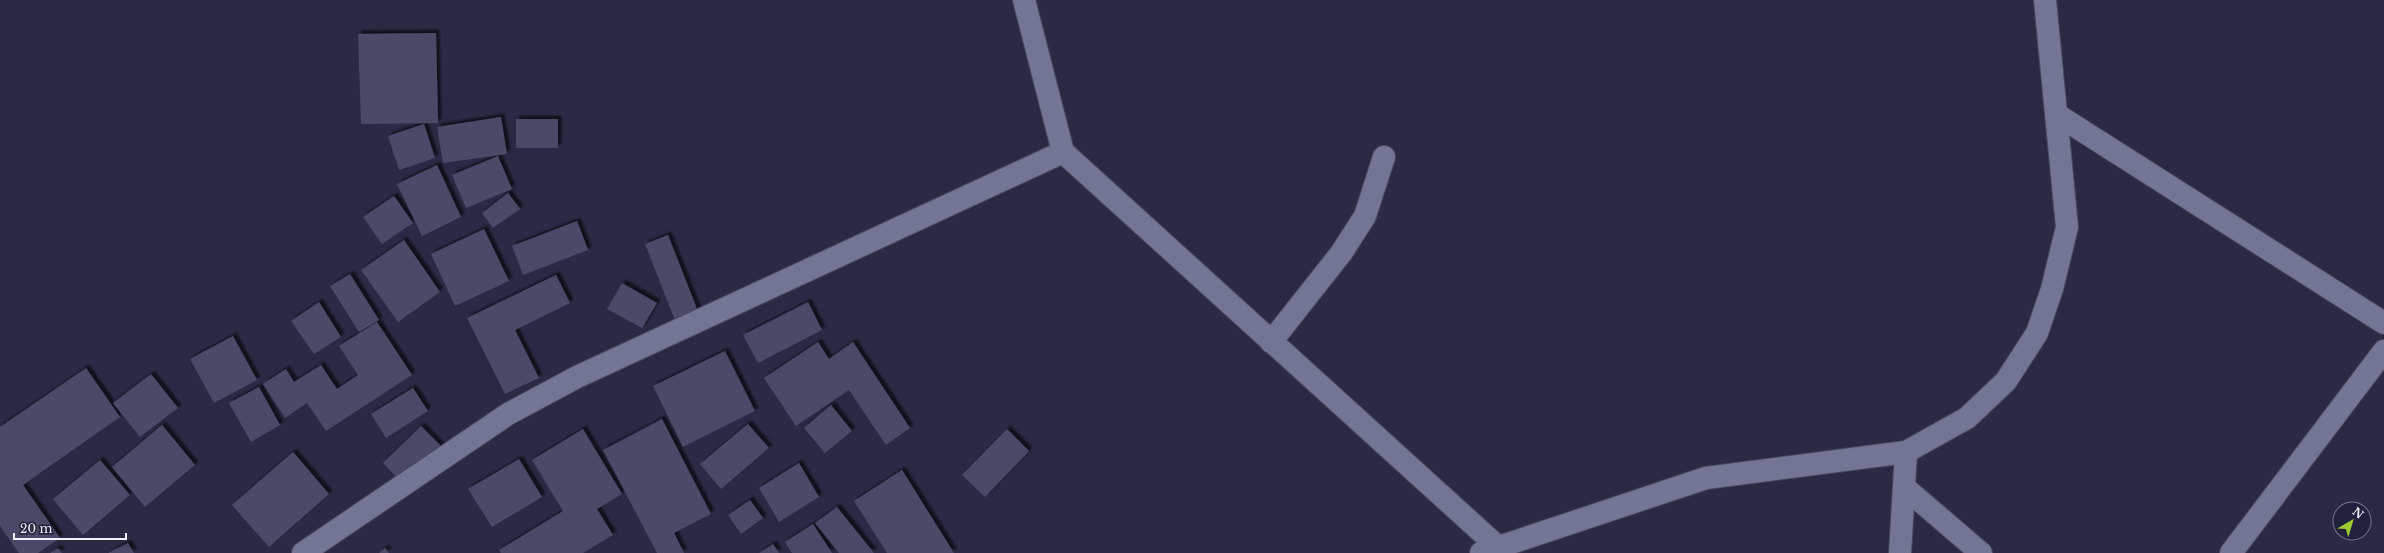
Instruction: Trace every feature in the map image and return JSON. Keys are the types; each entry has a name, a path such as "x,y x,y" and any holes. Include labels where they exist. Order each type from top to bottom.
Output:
{"street":[{"path":"1024,0 1063,152 1271,342 1490,550 1706,478 1906,452 1967,418 2006,381 2037,333 2052,289 2067,227 2045,0"},
{"path":"2056,114 2384,323"},
{"path":"303,553 508,414 577,377 1063,152"},
{"path":"1271,342 1342,252 1365,216 1384,157"},
{"path":"2231,553 2384,351"},
{"path":"1900,553 1906,452"},
{"path":"1904,487 1981,553"}],"building":[{"path":"436,33 438,123 361,124 358,34"},
{"path":"501,117 507,154 443,163 437,127"},
{"path":"516,119 558,119 558,148 516,148"},
{"path":"424,124 435,158 399,170 388,136"},
{"path":"498,156 512,189 466,208 452,175"},
{"path":"437,165 461,217 422,236 397,184"},
{"path":"508,193 520,209 493,228 482,213"},
{"path":"394,196 413,223 382,244 363,217"},
{"path":"577,221 588,250 523,275 512,246"},
{"path":"484,229 509,281 455,306 431,254"},
{"path":"668,235 699,314 676,323 645,244"},
{"path":"404,240 440,292 398,322 361,270"},
{"path":"350,274 379,320 359,332 330,286"},
{"path":"556,275 570,303 515,330 539,378 505,394 467,318"},
{"path":"622,283 657,303 642,328 607,309"},
{"path":"319,302 341,337 314,354 291,321"},
{"path":"808,302 822,330 758,363 743,335"},
{"path":"377,322 412,375 326,431 307,403 285,418 263,384 286,369 294,382 321,365 337,389 358,375 339,346"},
{"path":"233,336 257,380 214,403 190,359"},
{"path":"818,342 829,359 853,342 910,428 886,445 849,390 796,426 764,378"},
{"path":"725,351 755,411 683,447 653,386"},
{"path":"86,368 120,417 23,485 60,538 38,553 19,553 0,526 0,427"},
{"path":"151,374 178,408 140,437 113,403"},
{"path":"259,387 280,425 251,442 229,403"},
{"path":"413,388 428,411 386,438 371,414"},
{"path":"831,405 852,431 825,453 804,428"},
{"path":"662,419 711,514 674,533 684,553 657,553 603,450"},
{"path":"748,424 769,448 721,489 700,464"},
{"path":"162,425 195,465 145,507 112,467"},
{"path":"421,426 443,448 404,485 383,463"},
{"path":"583,429 622,494 597,509 613,535 583,553 501,553 499,550 563,511 532,460"},
{"path":"1007,429 1029,451 985,497 962,475"},
{"path":"293,452 329,494 269,547 232,505"},
{"path":"519,459 542,497 492,527 468,489"},
{"path":"100,460 130,495 83,535 53,499"},
{"path":"799,463 819,497 779,522 759,488"},
{"path":"902,470 954,553 887,553 854,501"},
{"path":"750,500 763,518 741,534 728,515"},
{"path":"837,507 874,553 839,553 815,523"},
{"path":"813,524 832,553 792,553 785,542"},
{"path":"128,543 134,553 108,553"},
{"path":"773,544 779,553 759,553"},
{"path":"58,548 62,553 50,553"},
{"path":"385,548 389,553 379,553"}]}
